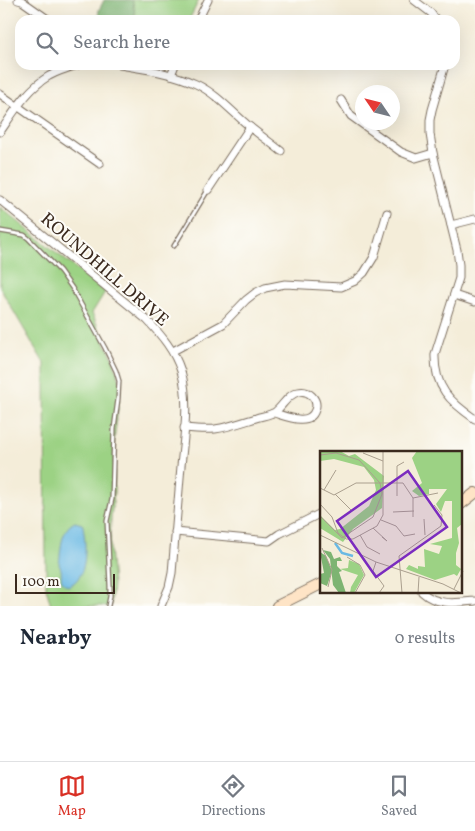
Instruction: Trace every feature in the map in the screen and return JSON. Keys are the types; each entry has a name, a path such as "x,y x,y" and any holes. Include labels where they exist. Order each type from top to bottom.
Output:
{"street":[{"path":"18,0 41,15"},
{"path":"200,15 208,0"},
{"path":"414,0 432,15"},
{"path":"0,132 30,92 48,77 63,70"},
{"path":"146,70 171,75 205,89 281,151"},
{"path":"171,75 173,70"},
{"path":"444,70 430,120 430,134 459,265 454,295 435,354 436,370 445,392 452,402 475,419"},
{"path":"0,94 100,164"},
{"path":"341,100 351,116 401,152 416,158 433,154"},
{"path":"208,190 250,127"},
{"name":"ROUNDHILL DRIVE","path":"0,200 147,320 173,351 178,363 184,382 184,428 169,588 161,606"},
{"path":"173,351 223,324 246,300 265,288 285,284 342,287 355,281 364,274 374,257 386,213"},
{"path":"451,225 475,219"},
{"path":"454,295 475,302"},
{"path":"184,428 214,429 274,413 294,419 305,419 314,414 316,403 309,393 297,392 288,398 274,413"},
{"path":"462,503 475,494"},
{"path":"175,532 269,541 320,514"},
{"path":"276,606 320,584"},
{"path":"424,594 429,598 448,604 475,601"}],"lane":[{"path":"174,246 208,190"},
{"path":"0,230 24,235 60,271 72,288 105,348 119,381 114,429 112,498 107,521 110,586 108,606"}],"green space":[{"path":"104,0 132,0 135,15 98,15"},
{"path":"132,0 199,0 192,15 135,15"},
{"path":"0,207 105,292 92,313 112,356 121,384 114,441 114,493 110,548 113,584 111,606 51,606 46,588 45,365 0,288"}],"water":[{"path":"75,522 83,526 85,551 80,576 68,586 61,579 60,553 66,530"}]}
